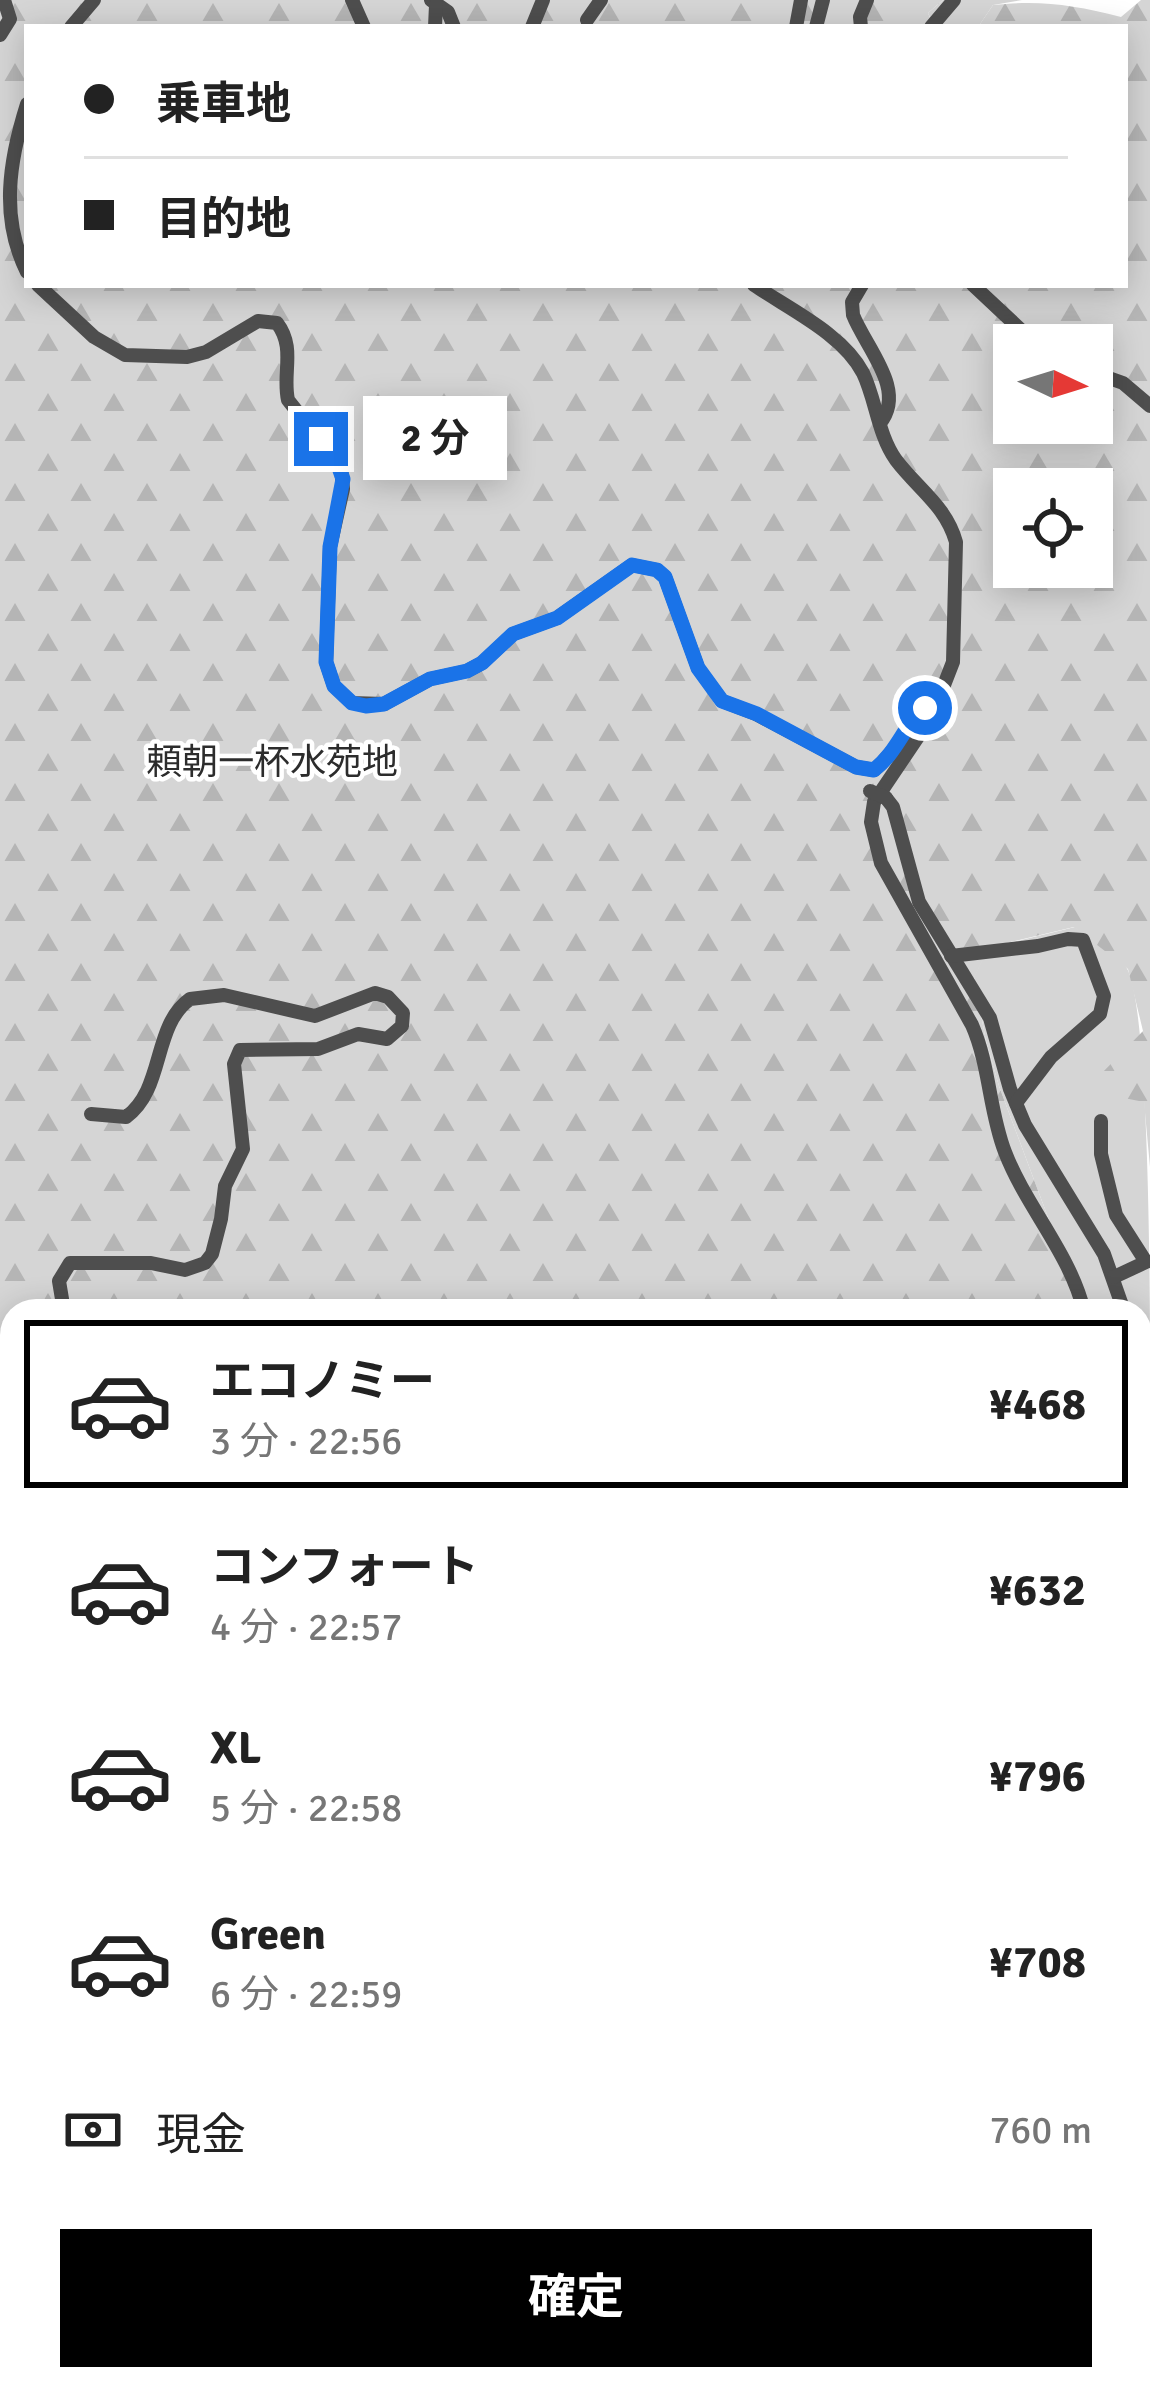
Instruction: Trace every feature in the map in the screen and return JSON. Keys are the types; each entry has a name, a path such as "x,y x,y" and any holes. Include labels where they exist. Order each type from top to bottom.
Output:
{"street":[{"path":"74,24 94,0"},
{"path":"587,20 601,0"},
{"path":"934,24 954,0"},
{"path":"434,2 448,12 453,24"},
{"path":"0,35 10,19 6,3"},
{"path":"24,116 4,194 10,241 24,267"},
{"path":"41,288 94,337 124,355 187,358 258,321 277,323 284,332 288,400 341,467 343,489 330,547 326,662 334,686 352,703 384,704 430,679 467,671 513,634 557,618 632,565 657,570 665,577 698,668 722,701 757,714 856,767 874,770 893,754 915,716 940,700"},
{"path":"758,288 848,352 865,377 892,455 943,509 956,542 952,662 940,700 874,802 874,840 881,863 972,1025 982,1048 1003,1146 1080,1299"},
{"path":"860,288 852,302 853,315 890,388 888,413 880,424"},
{"path":"977,288 1014,324"},
{"path":"1113,379 1150,406"},
{"path":"870,791 893,807 919,902 990,1018 1025,1125 1090,1229 1121,1299"},
{"path":"951,956 1082,940 1104,996 1100,1013 1051,1058 1016,1103"},
{"path":"62,1299 59,1281 70,1263 151,1263 185,1270 205,1263 212,1254 225,1186 243,1149 234,1064 240,1051 318,1049 350,1034 388,1039 402,1026 403,1013 388,997 375,993 315,1016 224,995 190,999 172,1020 142,1103 126,1117 91,1114"},
{"path":"1101,1121 1101,1154 1116,1215 1146,1262 1114,1276"},
{"path":"1090,1229 1116,1215"}],"green space":[{"name":"頼朝一杯水苑地","path":"0,0 943,0 928,13 933,24 24,24 24,288 1128,288 1128,24 980,24 993,5 1057,5 1121,17 1141,0 1150,0 1150,1167 1144,1102 1119,1097 1101,1074 1143,1031 1128,969 1074,927 989,947 974,978 986,1041 1079,1299 0,1299"},
{"path":"943,0 1022,0 993,5 980,24 934,24 928,13"},
{"path":"1075,927 1126,967 1140,1035 1150,1299 1079,1299 986,1041 974,977 988,948"}],"route":[{"path":"321,439 335,456 343,479 330,547 326,662 334,686 352,703 384,704 430,679 467,671 513,634 557,618 632,565 657,570 665,577 698,668 722,701 757,714 856,767 874,770 893,754 915,716 925,708"}]}
